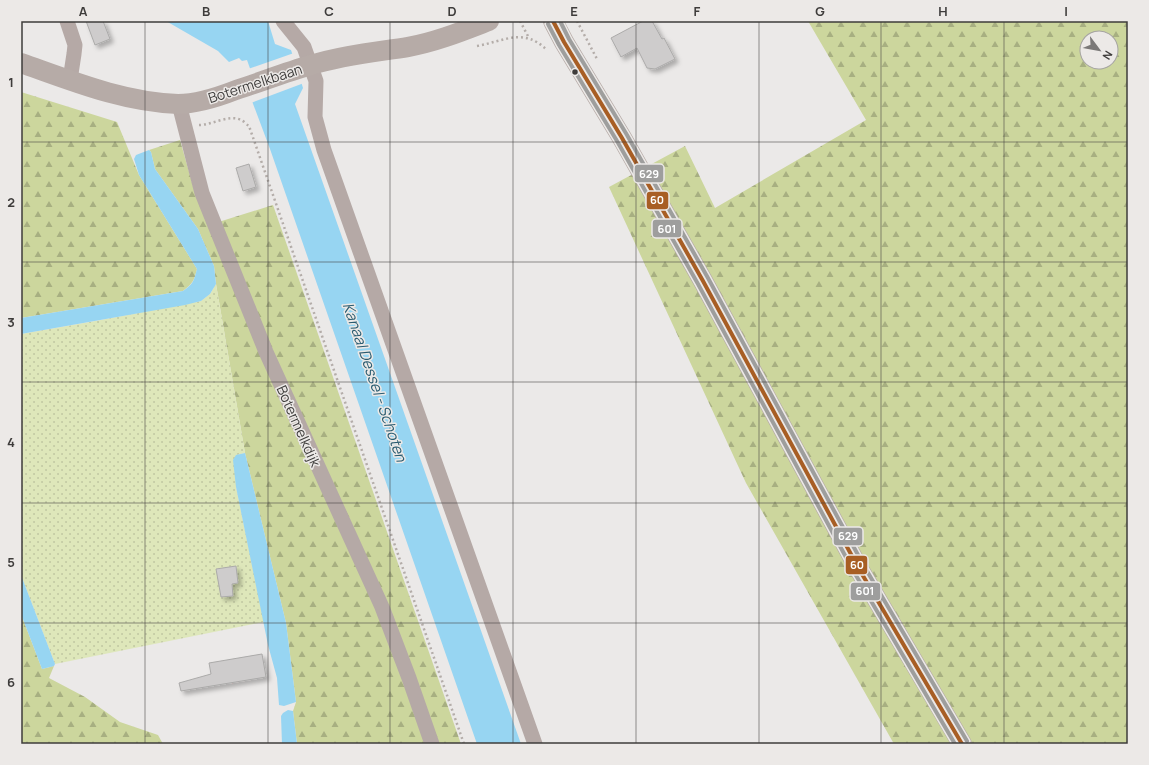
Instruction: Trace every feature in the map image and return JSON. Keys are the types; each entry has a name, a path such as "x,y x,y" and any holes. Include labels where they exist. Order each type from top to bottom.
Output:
{"main road":[{"name":"Botermelkbaan","path":"21,63 109,94 128,98 179,104 193,103 230,93 306,66 365,53 410,46 445,37 489,21"},
{"path":"554,21 564,42 622,138 703,281 859,569 962,744"}],"street":[{"path":"67,21 75,45 70,80"},
{"path":"283,21 304,47 306,66 316,81 315,117 324,150 535,744"},
{"name":"Botermelkdijk","path":"179,104 202,193 266,352 382,607 432,744"}],"path":[{"path":"520,21 530,39 537,42 549,52"},
{"path":"577,21 587,41"},
{"path":"195,124 205,125 232,118 241,120 249,126 464,744"}],"green space":[{"path":"808,21 1128,21 1128,744 894,744 746,483 609,187 685,146 715,208 866,120"},
{"path":"21,92 117,122 139,175 197,269 193,282 183,291 21,318"},
{"path":"180,140 195,193 209,225 273,205 461,744 297,744 293,711 296,702 286,623 245,453 214,266 198,229 155,169 151,152 149,150"},
{"path":"216,284 245,453 237,455 236,487 264,622 55,664 21,575 21,334 201,301 210,294"},
{"path":"21,614 42,669 54,666 49,678 85,697 120,722 158,735 163,744 21,744"}],"water":[{"name":"Kanaal Dessel - Schoten","path":"166,21 268,21 275,44 291,50 303,88 295,104 521,744 477,744 252,101 260,97 247,60 242,61 239,58 229,62 218,51"},
{"path":"149,150 151,152 155,169 198,229 214,266 216,284 210,294 201,301 185,305 21,334 21,318 183,291 193,282 197,269 139,175 134,159 136,155"},
{"path":"245,453 286,623 296,702 284,706 279,705 277,678 268,645 236,487 233,460 236,455"},
{"path":"21,575 55,664 54,666 42,669 21,614"},
{"path":"288,710 293,711 297,744 282,744 281,716"}],"pier":[{"path":"294,53 304,83 251,103 251,99 257,96 248,69"}],"building":[{"path":"86,21 103,21 110,39 95,45"},
{"path":"643,21 652,21 662,39 664,38 675,59 655,69 647,68 637,48 621,57 611,38"},
{"path":"249,164 256,187 243,191 236,168"},
{"path":"236,566 238,583 232,584 233,596 221,597 216,569"},
{"path":"262,654 266,677 181,691 179,683 211,674 209,663"}],"transit line":[{"name":"60","path":"553,21 622,138 703,281 859,569 962,744"},
{"name":"629","path":"560,21 708,278 864,566 967,741"},
{"name":"601","path":"548,24 617,141 698,284 854,572 955,744"}]}
